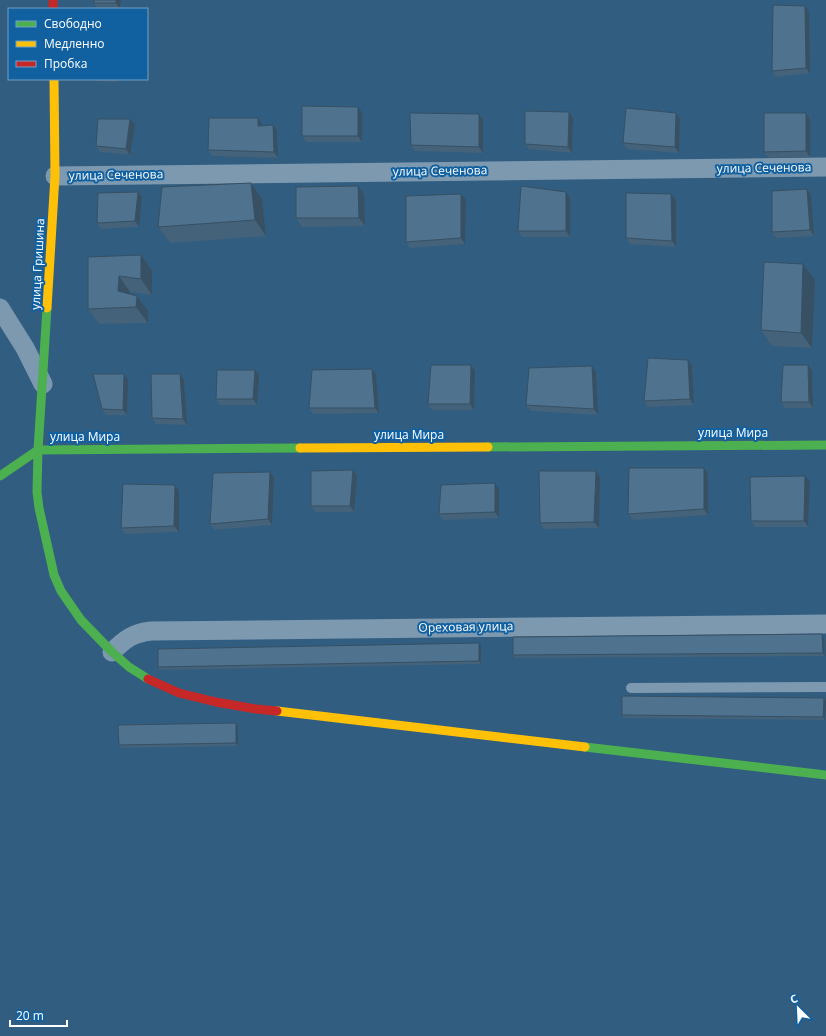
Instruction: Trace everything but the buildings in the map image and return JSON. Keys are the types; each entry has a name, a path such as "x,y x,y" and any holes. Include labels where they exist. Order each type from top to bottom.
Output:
{"street":[{"name":"улица Гришина","path":"54,80 55,176 38,450 37,497 54,575 62,591 78,615 112,652 144,678 179,693 223,703 264,710 826,776"},
{"name":"улица Сеченова","path":"55,176 826,167"},
{"path":"0,308 25,348 43,384"},
{"name":"улица Мира","path":"0,476 38,450 826,445"},
{"name":"Ореховая улица","path":"112,652 131,636 140,632 151,631 826,624"}],"lane":[{"path":"631,688 826,687"}],"traffic: fast":[{"path":"47,308 38,450 37,492 39,508 54,575 61,591 81,620 129,667 148,679"},
{"path":"488,447 826,445"},
{"path":"0,476 38,450 300,448"},
{"path":"585,747 826,775"}],"traffic: slow":[{"path":"47,308 55,176 54,80"},
{"path":"300,448 488,447"},
{"path":"277,711 585,747"}],"traffic: jam":[{"path":"53,0 53,8"},
{"path":"148,679 179,693 216,702 277,711"}]}
